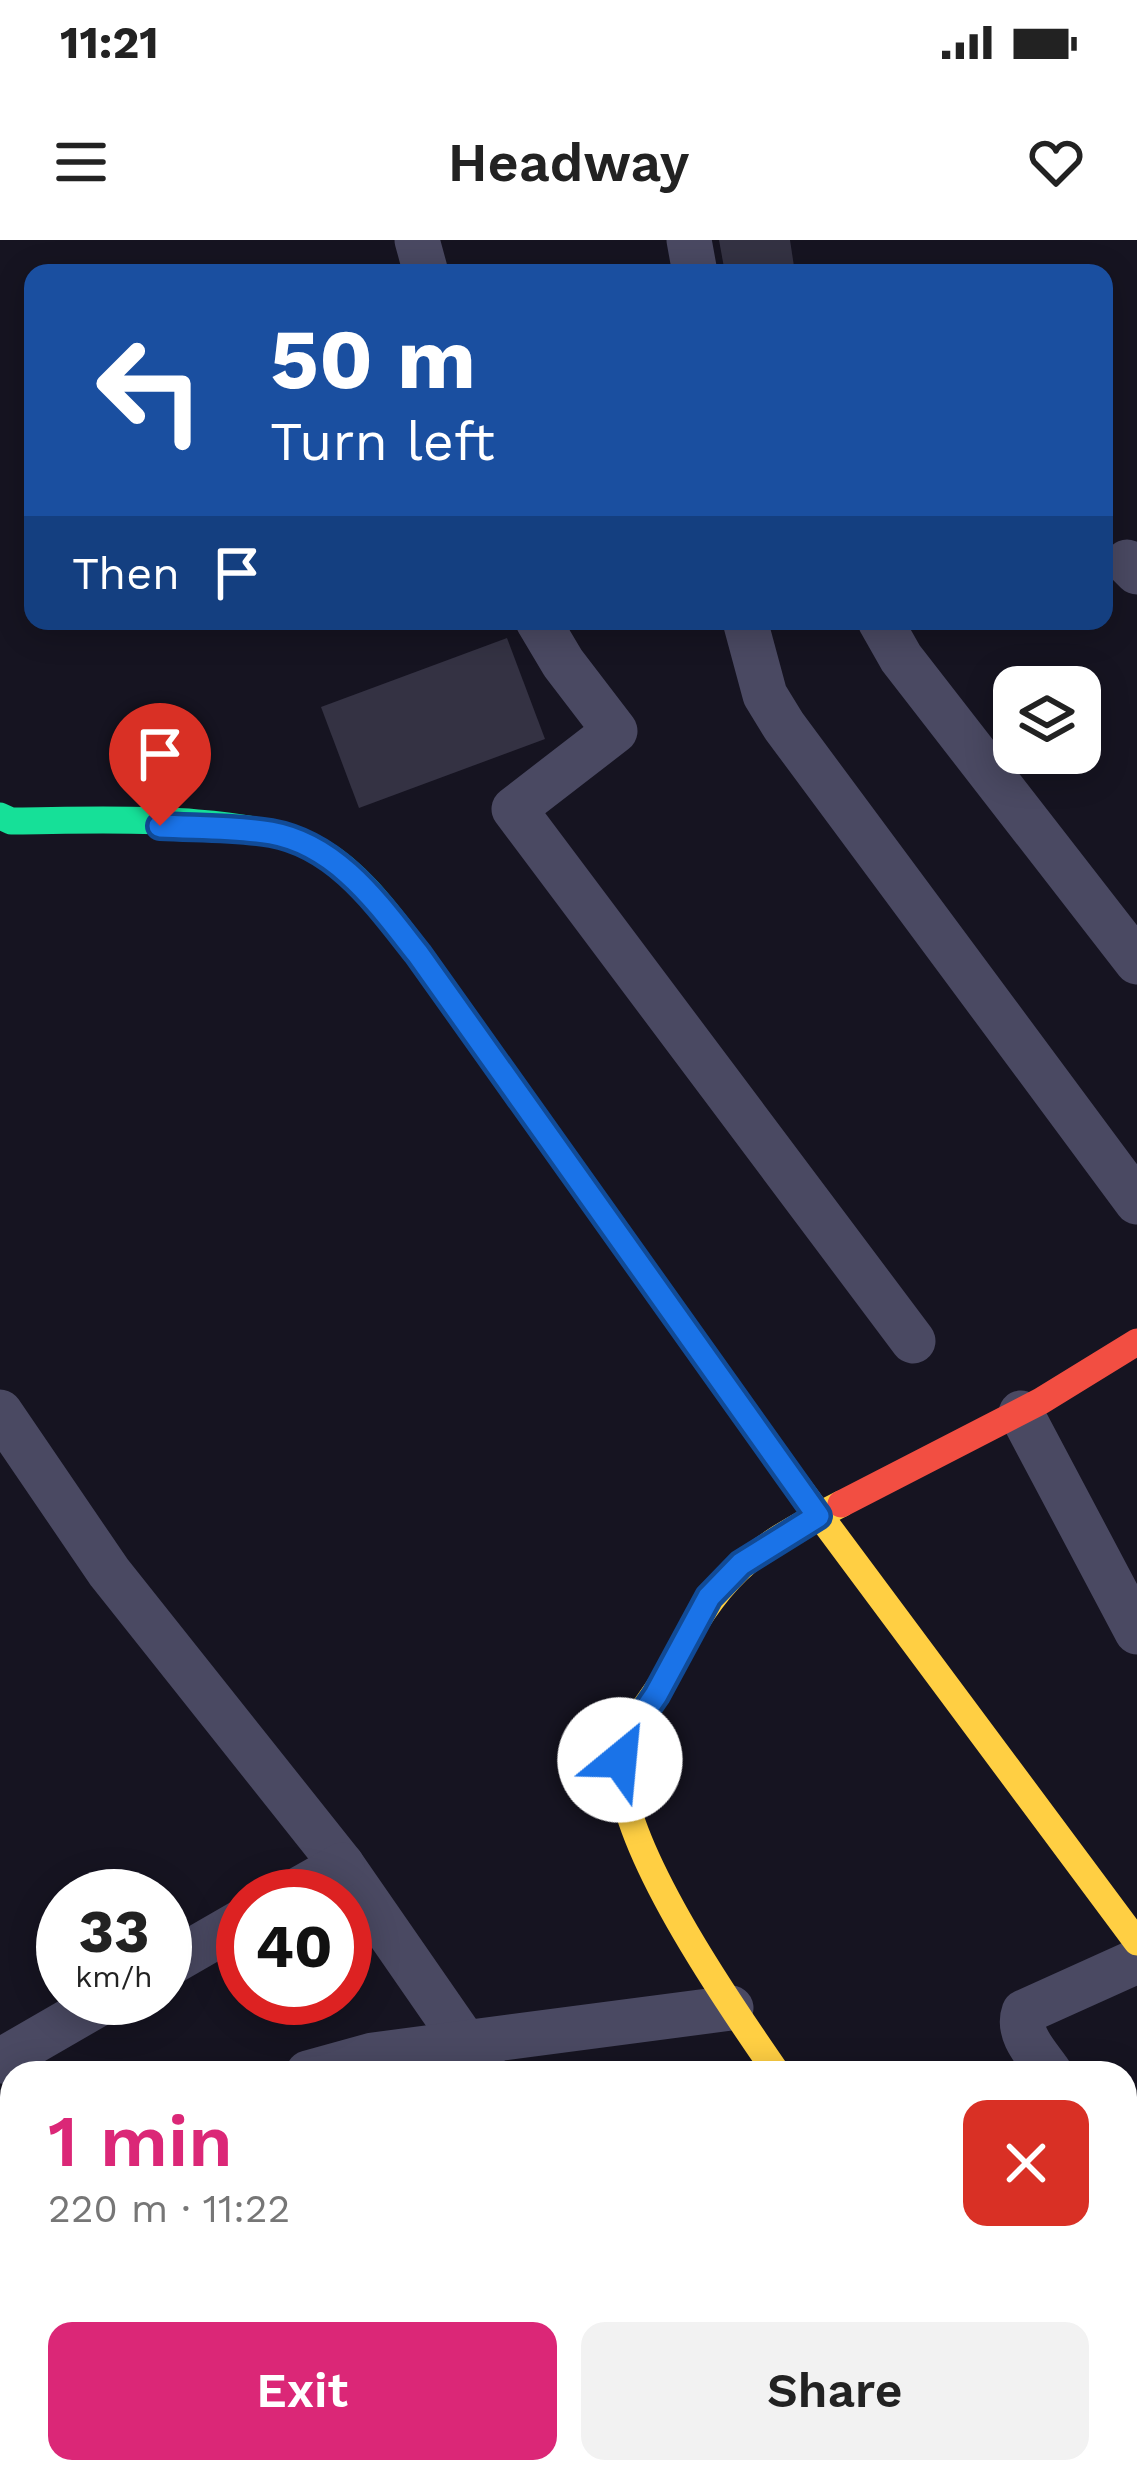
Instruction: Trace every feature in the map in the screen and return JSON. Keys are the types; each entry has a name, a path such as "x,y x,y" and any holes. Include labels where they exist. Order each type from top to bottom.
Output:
{"street":[{"path":"543,630 615,731 514,809 913,1341"},
{"path":"747,630 765,695 784,726 1137,1202"},
{"path":"885,630 901,658 1137,962"},
{"path":"0,816 11,821 274,833 320,851 368,891 418,954 818,1516 1137,1942"},
{"path":"769,2061 731,2008 649,1862 622,1779 623,1743 656,1695 709,1597 741,1564 818,1516 1022,1413 1137,1342"},
{"path":"0,1412 110,1572 342,1864 477,2058"},
{"path":"1022,1413 1137,1632"},
{"path":"333,1869 342,1864"},
{"path":"1042,2061 1023,2031 1024,2012 1137,1961"},
{"path":"351,2061 373,2055 477,2058 731,2008"},
{"path":"0,2061 62,2025"}],"building":[{"path":"719,240 790,240 794,264 723,264"},
{"path":"507,638 545,739 359,808 321,707"}],"traffic: fast":[{"path":"0,816 11,821 172,821 256,830 323,853 351,874 419,954 765,1442"}],"traffic: slow":[{"path":"765,1442 1137,1942"},
{"path":"769,2061 705,1965 655,1875 624,1792 621,1758 634,1724 720,1589 758,1553 841,1504"}],"traffic: jam":[{"path":"841,1504 1041,1401 1137,1342"}],"route":[{"path":"160,826 274,833 320,851 368,891 418,954 818,1516 741,1564 709,1597 656,1695 623,1743 620,1760"}]}
